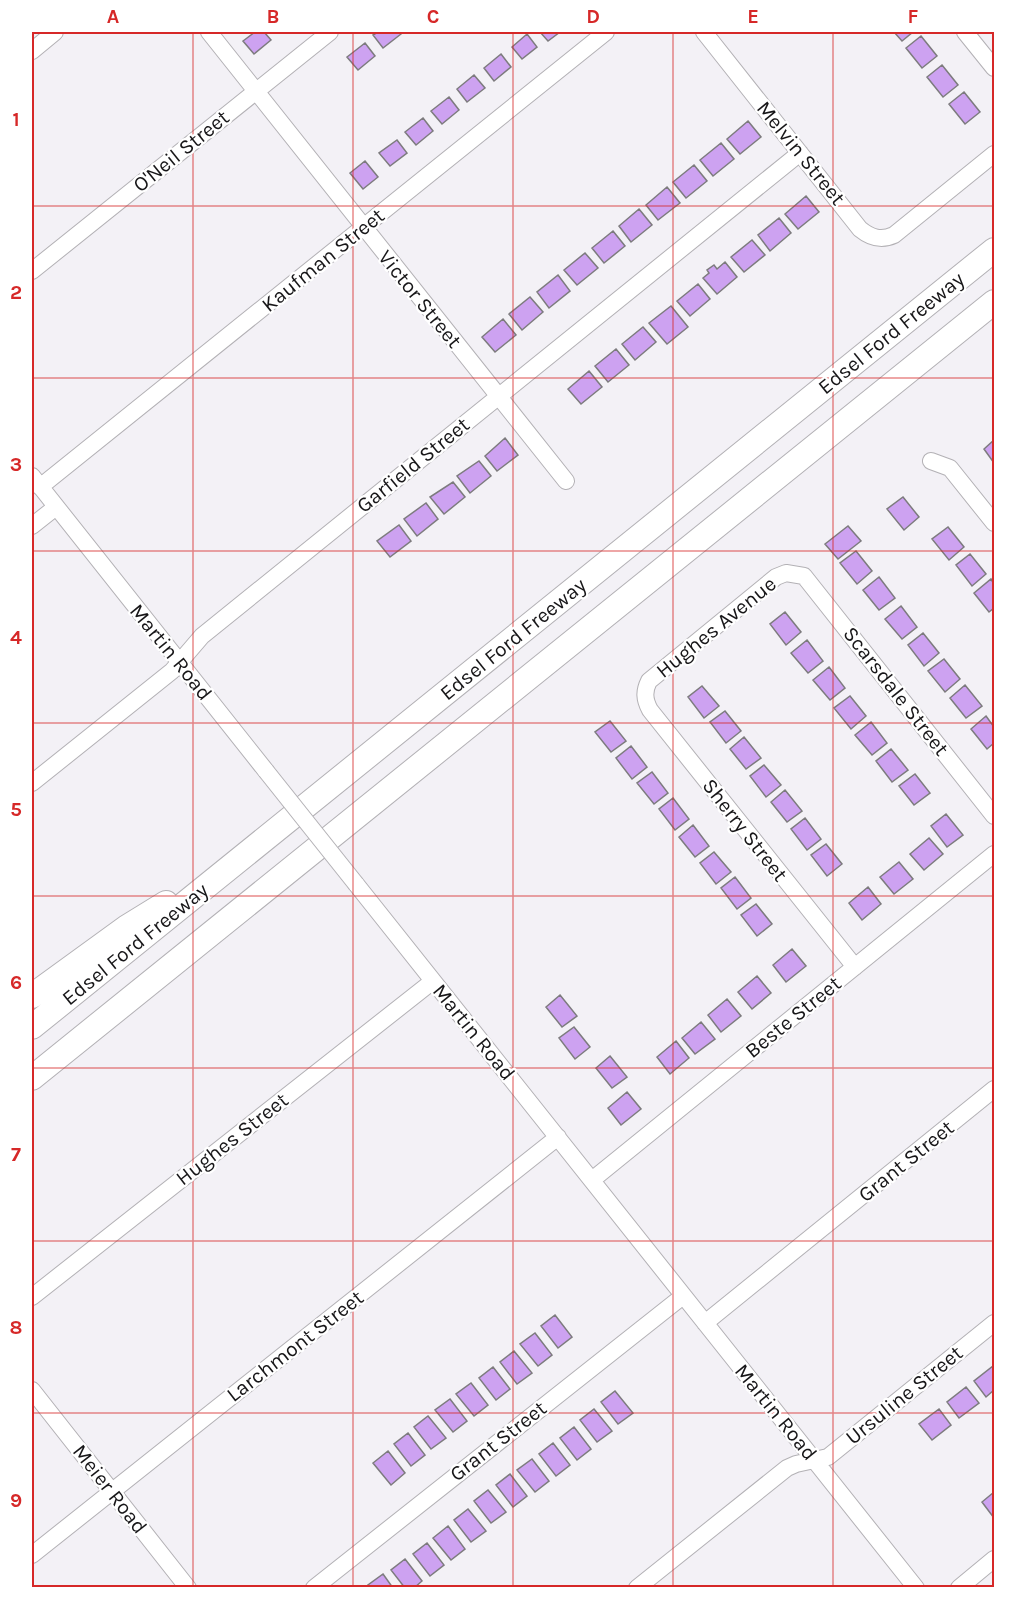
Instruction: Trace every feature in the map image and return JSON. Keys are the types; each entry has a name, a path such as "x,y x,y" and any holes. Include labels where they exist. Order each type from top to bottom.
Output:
{"highway":[{"name":"Edsel Ford Freeway","path":"32,1027 994,250"},
{"name":"Edsel Ford Freeway","path":"32,1078 990,307"},
{"path":"32,996 127,927 254,848"}],"street":[{"path":"32,51 55,32"},
{"name":"Victor Street","path":"208,32 566,481"},
{"name":"O'Neil Street","path":"32,271 330,32"},
{"name":"Kaufman Street","path":"36,482 363,228 606,32"},
{"name":"Melvin Street","path":"704,32 866,234 875,239 889,238 994,154"},
{"path":"965,32 994,68"},
{"name":"Garfield Street","path":"32,783 172,671 202,636 800,153"},
{"path":"931,461 950,468 994,523"},
{"name":"Martin Road","path":"36,482 916,1587"},
{"path":"32,526 56,507"},
{"name":"Hughes Avenue","path":"645,689 654,676 776,578 792,573"},
{"name":"Scarsdale Street","path":"792,573 804,576 810,582 994,816"},
{"name":"Sherry Street","path":"645,689 645,697 650,710 855,967"},
{"name":"Beste Street","path":"591,1180 994,855"},
{"name":"Hughes Street","path":"32,1297 433,981"},
{"name":"Grant Street","path":"705,1323 994,1089"},
{"name":"Larchmont Street","path":"32,1555 558,1137"},
{"name":"Grant Street","path":"314,1587 682,1296"},
{"name":"Ursuline Street","path":"637,1587 787,1468 828,1457 994,1323"},
{"name":"Meier Road","path":"32,1389 188,1587"},
{"path":"959,1587 994,1559"}],"building":[{"path":"255,32 264,32 271,40 254,54 243,41"},
{"path":"378,32 399,32 401,34 383,48 373,35"},
{"path":"540,32 560,32 548,41"},
{"path":"894,32 913,32 902,41"},
{"path":"527,34 537,47 522,59 512,47"},
{"path":"921,36 937,56 922,68 906,48"},
{"path":"365,43 375,56 358,70 347,57"},
{"path":"501,54 511,67 494,81 484,68"},
{"path":"942,65 958,85 943,97 927,77"},
{"path":"474,75 485,88 467,102 457,89"},
{"path":"964,92 980,112 965,124 949,104"},
{"path":"449,97 459,110 442,124 431,111"},
{"path":"423,118 433,131 416,145 405,132"},
{"path":"748,121 761,137 740,154 727,139"},
{"path":"397,140 407,153 390,166 379,153"},
{"path":"721,143 734,159 713,176 700,160"},
{"path":"365,161 378,177 363,189 350,173"},
{"path":"694,165 707,181 686,198 673,182"},
{"path":"667,187 680,203 658,220 646,205"},
{"path":"806,196 819,212 798,229 785,214"},
{"path":"639,209 652,225 631,242 619,226"},
{"path":"779,218 791,233 770,251 758,235"},
{"path":"613,231 625,246 604,263 592,248"},
{"path":"752,240 765,255 744,272 731,257"},
{"path":"585,253 598,268 577,285 564,270"},
{"path":"725,262 737,277 717,294 703,278 709,273 707,270 714,265 717,269"},
{"path":"558,275 570,291 549,308 537,292"},
{"path":"698,284 710,299 690,316 677,301"},
{"path":"530,297 543,312 522,330 509,314"},
{"path":"671,306 688,327 667,344 649,323"},
{"path":"503,319 516,335 495,352 482,337"},
{"path":"643,327 656,342 635,360 622,344"},
{"path":"616,349 629,365 608,382 595,366"},
{"path":"589,371 602,387 581,404 568,389"},
{"path":"505,438 518,455 497,471 485,456"},
{"path":"994,440 994,463 984,449"},
{"path":"479,461 491,476 470,493 457,476"},
{"path":"453,482 465,497 444,514 430,497"},
{"path":"903,497 919,517 904,530 887,509"},
{"path":"426,503 438,519 417,536 404,519"},
{"path":"399,525 411,541 390,557 377,541"},
{"path":"848,526 861,541 838,559 825,544"},
{"path":"948,527 964,547 949,560 932,539"},
{"path":"856,551 872,571 857,584 840,563"},
{"path":"970,554 986,574 972,586 956,565"},
{"path":"879,577 895,598 879,610 863,590"},
{"path":"991,579 994,584 994,608 989,612 974,593"},
{"path":"901,606 917,627 902,639 885,619"},
{"path":"785,612 801,632 786,645 770,624"},
{"path":"923,633 939,653 924,666 908,645"},
{"path":"807,640 823,661 808,673 791,653"},
{"path":"944,659 960,679 945,692 928,671"},
{"path":"829,667 845,688 830,700 813,680"},
{"path":"965,685 982,706 966,718 950,698"},
{"path":"702,686 719,706 704,718 688,697"},
{"path":"850,696 866,716 851,729 834,708"},
{"path":"725,711 741,731 726,743 710,722"},
{"path":"986,716 994,727 994,743 987,749 971,729"},
{"path":"610,721 626,741 611,752 595,732"},
{"path":"871,722 887,743 872,755 855,735"},
{"path":"744,737 761,758 746,769 730,749"},
{"path":"631,746 647,767 632,779 616,758"},
{"path":"891,749 908,770 892,782 876,761"},
{"path":"764,765 781,785 766,797 750,776"},
{"path":"652,772 668,793 654,804 637,783"},
{"path":"915,774 930,793 914,805 899,786"},
{"path":"785,790 802,811 787,822 771,802"},
{"path":"673,798 689,819 675,830 659,809"},
{"path":"946,814 963,835 947,847 931,826"},
{"path":"805,818 821,839 807,850 791,829"},
{"path":"693,825 709,846 695,857 679,837"},
{"path":"929,838 943,854 924,870 910,854"},
{"path":"826,844 842,864 827,876 811,855"},
{"path":"714,852 731,872 716,884 700,863"},
{"path":"899,862 913,879 894,894 880,877"},
{"path":"735,877 751,898 737,909 721,888"},
{"path":"868,887 881,904 862,920 849,903"},
{"path":"756,904 772,924 757,936 741,915"},
{"path":"792,949 806,966 786,982 773,965"},
{"path":"757,976 771,993 752,1009 738,992"},
{"path":"560,995 577,1016 562,1027 546,1007"},
{"path":"727,999 741,1016 721,1032 708,1015"},
{"path":"701,1022 715,1039 695,1054 682,1038"},
{"path":"574,1027 590,1047 575,1059 559,1038"},
{"path":"676,1041 689,1058 670,1074 657,1057"},
{"path":"610,1056 627,1077 612,1088 596,1068"},
{"path":"627,1092 641,1109 621,1125 608,1108"},
{"path":"555,1315 572,1337 558,1348 541,1326"},
{"path":"535,1333 552,1355 538,1366 520,1344"},
{"path":"514,1351 532,1373 517,1384 500,1362"},
{"path":"993,1366 994,1390 986,1397 974,1381"},
{"path":"493,1367 510,1389 496,1400 479,1378"},
{"path":"471,1383 488,1405 474,1416 456,1394"},
{"path":"966,1387 979,1403 959,1418 947,1402"},
{"path":"615,1391 633,1413 618,1424 601,1402"},
{"path":"450,1399 467,1421 453,1432 435,1410"},
{"path":"594,1409 612,1431 597,1442 580,1420"},
{"path":"939,1409 951,1425 932,1440 919,1424"},
{"path":"428,1416 446,1438 431,1449 414,1427"},
{"path":"574,1427 591,1449 577,1460 560,1438"},
{"path":"408,1433 425,1455 411,1466 394,1444"},
{"path":"553,1443 570,1465 556,1476 539,1454"},
{"path":"388,1451 405,1473 391,1485 373,1463"},
{"path":"532,1459 549,1481 535,1492 517,1470"},
{"path":"510,1474 527,1496 513,1507 496,1485"},
{"path":"488,1490 506,1512 491,1523 474,1501"},
{"path":"994,1492 994,1518 982,1502"},
{"path":"468,1509 486,1531 471,1542 454,1520"},
{"path":"448,1526 465,1549 451,1560 433,1538"},
{"path":"427,1543 444,1565 430,1576 413,1554"},
{"path":"405,1559 422,1581 414,1588 405,1588 391,1570"},
{"path":"383,1574 393,1588 370,1588 368,1585"}]}
